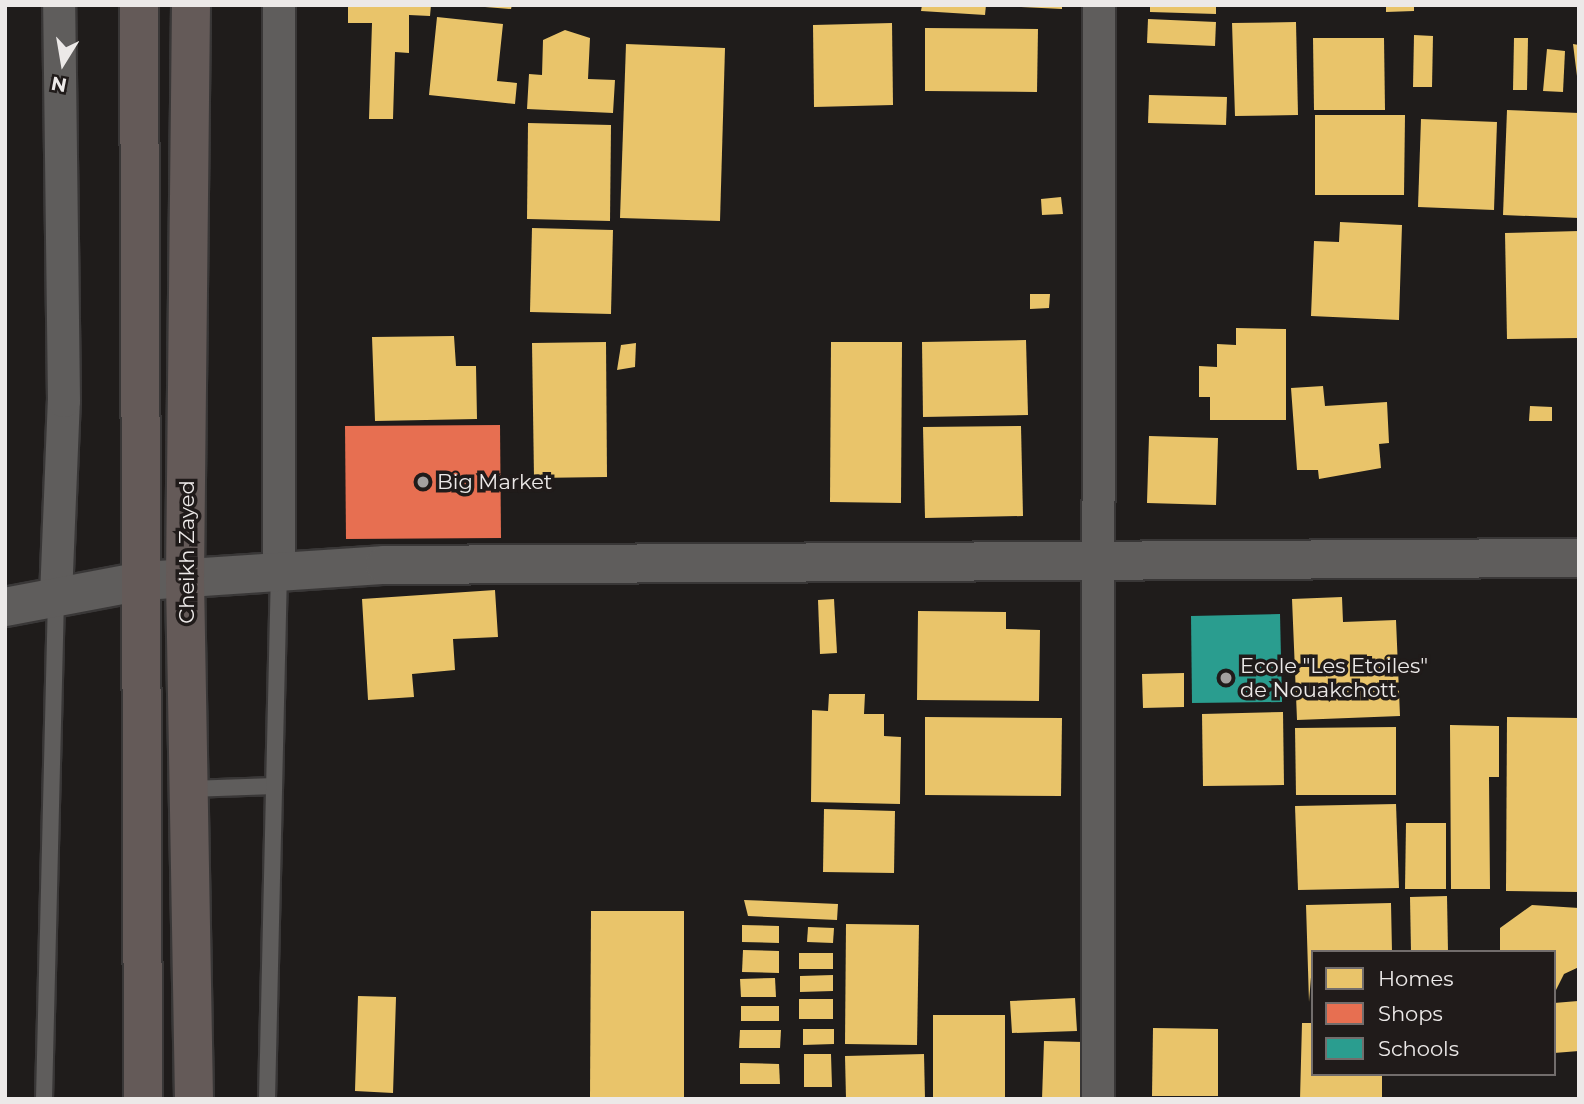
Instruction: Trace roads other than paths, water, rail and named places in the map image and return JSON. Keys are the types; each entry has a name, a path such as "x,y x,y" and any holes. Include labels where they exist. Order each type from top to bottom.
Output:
{"highway":[{"name":"Cheikh Zayed","path":"139,5 143,1099"},
{"name":"Cheikh Zayed","path":"191,5 185,579 194,1099"}],"street":[{"path":"56,597 64,401 59,5"},
{"path":"279,5 279,572"},
{"path":"1098,1099 1101,557 1099,5"},
{"path":"5,607 143,581 385,565 1101,557 1579,558"}],"lane":[{"path":"267,1099 279,572"},
{"path":"44,1099 56,597"},
{"path":"190,789 274,786"}],"place":[{"name":"Big Market","path":"423,482"},
{"name":"Ecole \"Les Etoiles\" de Nouakchott","path":"1226,678"}]}
